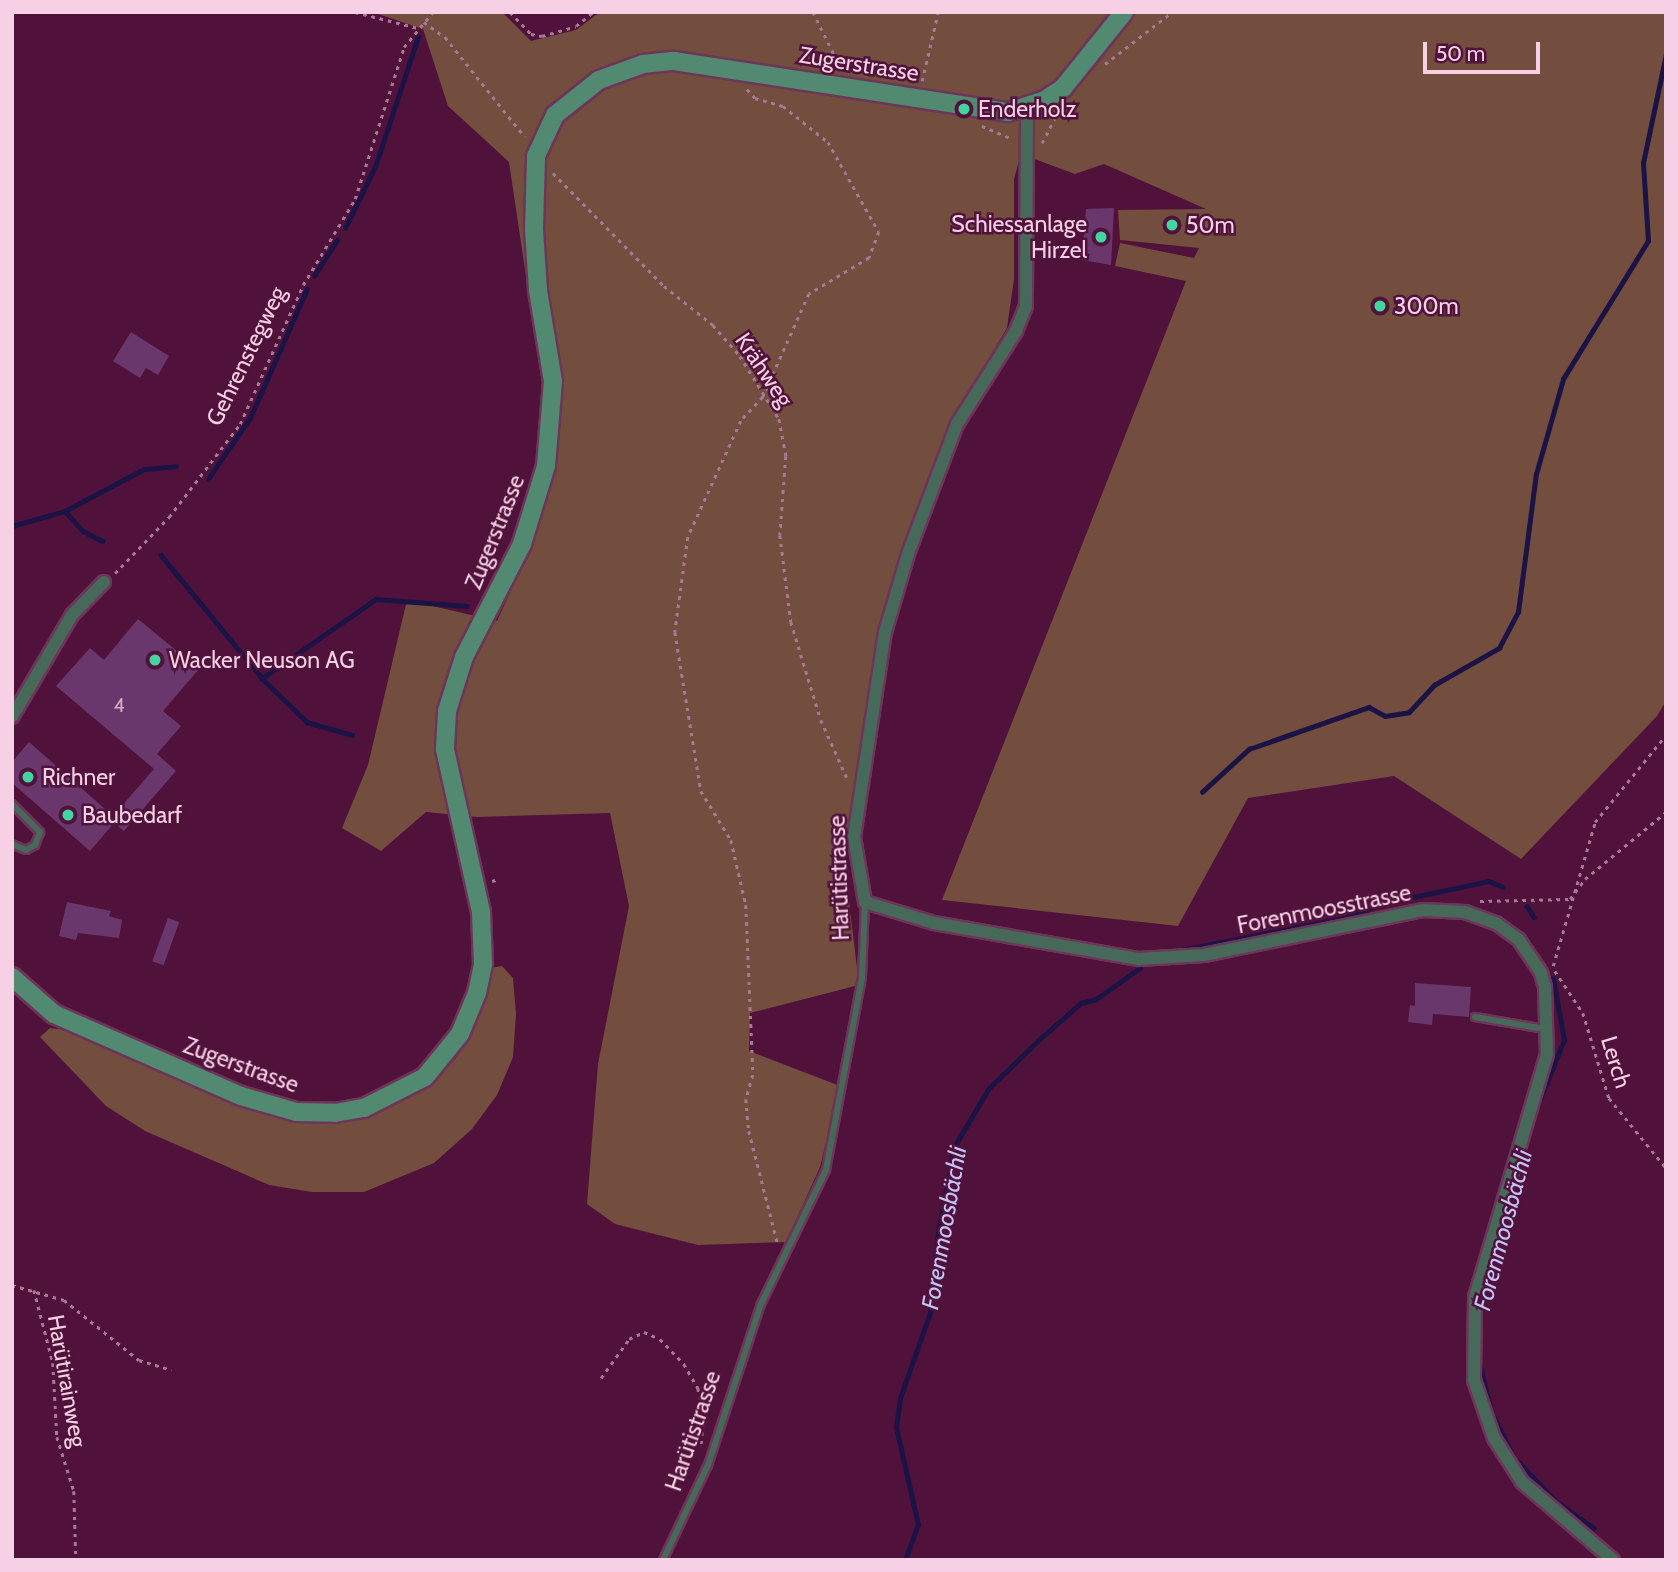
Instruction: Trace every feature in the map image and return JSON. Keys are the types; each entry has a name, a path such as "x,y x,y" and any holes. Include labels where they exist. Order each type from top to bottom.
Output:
{"main road":[{"name":"Zugerstrasse","path":"12,977 54,1014 241,1096 296,1112 335,1113 388,1100 425,1077 453,1044 477,993 483,936 445,749 447,711 458,670 534,512 550,441 553,381 538,290 534,229 537,153 544,134 567,101 619,71 674,61 829,83 994,113 1027,108 1063,88 1124,12"}],"street":[{"name":"Harütistrasse","path":"864,902 854,837 857,801 885,632 908,554 957,424 1016,331 1026,306 1027,108"},
{"path":"12,717 72,615 104,582"},
{"name":"Forenmoosstrasse","path":"864,902 934,923 1139,959 1204,956 1403,912 1446,909 1496,923 1519,940 1541,973 1548,1030 1547,1054 1475,1297 1474,1380 1494,1438 1522,1482 1613,1560"}],"lane":[{"path":"12,804 40,832 35,845 26,850 12,845"},
{"name":"Harütistrasse","path":"663,1560 708,1465 744,1344 831,1151 862,976 864,902"},
{"path":"1475,1017 1548,1030"}],"path":[{"path":"355,12 389,18 418,29"},
{"path":"389,18 391,12"},
{"name":"Gehrenstegweg","path":"104,582 169,517 240,424 303,285 355,199 397,67 418,29 433,12"},
{"path":"510,12 531,34 542,36 576,26 593,12"},
{"path":"813,12 833,52 829,83"},
{"path":"921,98 923,64 938,12"},
{"path":"1097,70 1171,12"},
{"name":"Krähweg","path":"424,22 445,37 565,188 611,229 664,286 713,325 740,356 779,419 786,456 780,535 791,622 821,720 857,801"},
{"path":"742,69 742,79 755,98 783,106 839,155 879,232 869,258 809,294 763,397 741,421 688,537 675,632 701,790 731,840 746,905 753,1074 746,1099 782,1260"},
{"path":"1042,143 1064,105"},
{"path":"1570,899 1595,822 1666,735"},
{"path":"1570,899 1585,879 1666,812"},
{"path":"1446,909 1484,900 1570,899"},
{"name":"Lerch","path":"1570,899 1552,969 1563,978 1583,1013 1609,1098 1666,1168"},
{"name":"Harütirainweg","path":"12,1285 64,1300 139,1360 172,1370"},
{"name":"Harütirainweg","path":"34,1290 53,1363 57,1437 74,1491 76,1560"},
{"path":"601,1378 629,1339 644,1332 660,1339 684,1364 698,1388 704,1415 700,1452"}],"shaded area":[{"path":"372,12 502,12 531,41 576,30 600,12 1666,12 1666,701 1657,716 1521,859 1394,776 1248,798 1178,926 942,900 1186,281 1115,266 1120,243 1194,258 1199,248 1120,240 1118,210 1206,209 1104,164 1075,174 1021,154 1014,179 1014,279 1007,328 951,421 902,550 877,634 844,858 859,985 750,1013 749,1051 840,1086 820,1167 786,1242 698,1245 615,1224 587,1204 598,1064 629,906 610,813 477,817 426,812 381,851 342,828 368,765 407,600 497,621 535,538 554,465 509,162 448,106 423,29"},
{"path":"502,966 513,978 516,1014 513,1057 497,1095 472,1129 434,1163 364,1192 312,1192 269,1185 145,1131 106,1106 40,1037 50,1028 66,1030 256,1112 297,1122 345,1121 409,1098 455,1059 474,1029 491,968"}],"building":[{"name":"Schiessanlage Hirzel","path":"1114,208 1111,265 1082,260 1086,209"},
{"path":"131,332 169,356 158,375 146,368 140,378 113,361"},
{"path":"138,619 199,669 163,711 181,726 157,754 176,771 124,831 114,823 90,851 12,783 12,762 29,742 113,816 154,769 56,686 90,648 104,660"},
{"path":"67,902 111,911 109,916 122,920 119,938 78,933 76,940 59,936"},
{"path":"168,918 179,922 164,965 152,961"},
{"path":"1415,983 1471,987 1469,1017 1433,1014 1432,1025 1408,1022 1410,1005 1415,1006"}],"waterway":[{"path":"345,228 375,167 418,37"},
{"path":"1202,792 1249,749 1369,707 1385,716 1409,712 1434,685 1499,648 1518,612 1536,474 1563,379 1648,241 1643,163 1666,54"},
{"path":"314,276 337,240"},
{"path":"208,479 250,418 307,289"},
{"path":"12,526 65,511 144,469 176,466"},
{"path":"65,511 83,531 103,541"},
{"path":"161,555 262,678 307,722 352,735"},
{"path":"262,678 376,599 467,606"},
{"name":"Forenmoosbächli","path":"1390,902 1489,881 1503,887"},
{"name":"Forenmoosbächli","path":"1171,952 1348,917 1377,905"},
{"name":"Forenmoosbächli","path":"1527,906 1534,917"},
{"name":"Forenmoosbächli","path":"905,1560 918,1525 896,1427 900,1398 930,1313 938,1233 954,1147 989,1088 1081,1003 1096,999 1140,968"},
{"name":"Forenmoosbächli","path":"1536,1109 1564,1040 1553,979"},
{"name":"Forenmoosbächli","path":"1480,1306 1489,1271"},
{"name":"Forenmoosbächli","path":"1480,1364 1492,1413 1514,1457 1557,1502 1594,1528"}],"place":[{"name":"Enderholz","path":"964,109"},
{"name":"50m","path":"1172,225"},
{"name":"Schiessanlage Hirzel","path":"1101,237"},
{"name":"300m","path":"1380,306"},
{"name":"Wacker Neuson AG","path":"155,660"},
{"name":"Richner","path":"28,777"},
{"name":"Baubedarf","path":"68,815"}]}
